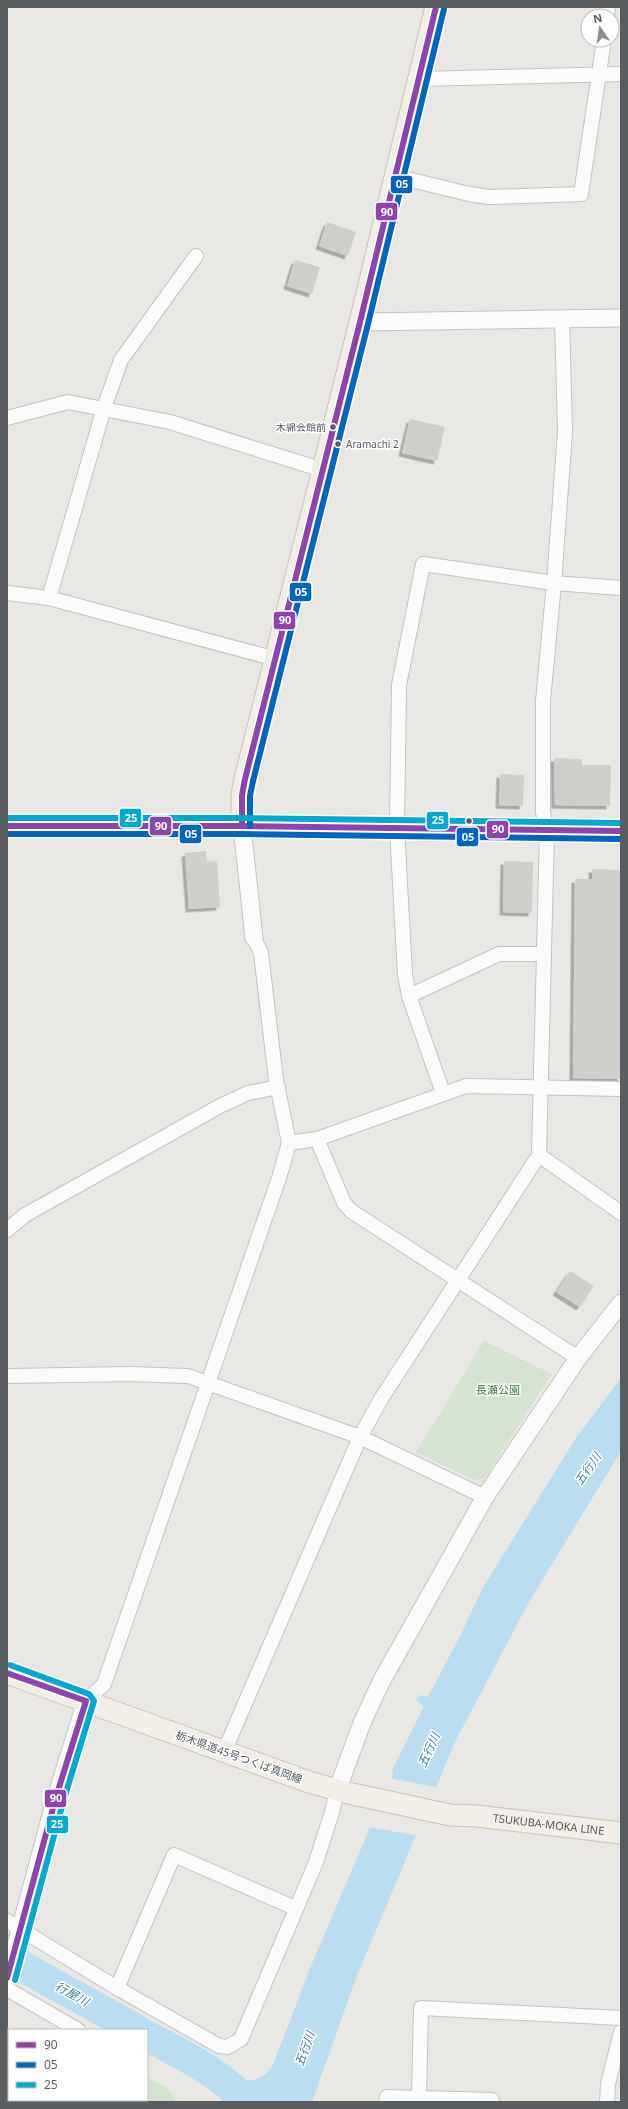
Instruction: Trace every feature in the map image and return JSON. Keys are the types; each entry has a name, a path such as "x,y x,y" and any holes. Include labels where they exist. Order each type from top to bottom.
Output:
{"main road":[{"path":"242,826 242,795 360,322 436,7"},
{"path":"7,826 242,826 621,831"},
{"name":"栃木県道45号つくば真岡線","path":"7,1673 224,1752 342,1792 450,1815 477,1816"},
{"name":"TSUKUBA-MOKA LINE","path":"477,1816 621,1833"}],"street":[{"path":"395,176 469,194 489,197 581,194 603,48"},
{"path":"419,79 621,74"},
{"path":"49,598 104,408 121,360 196,256"},
{"path":"224,1752 360,1437 382,1399 539,1155 547,830 543,812 543,701 554,583 565,432 562,318"},
{"path":"360,322 621,318"},
{"path":"7,418 68,402 170,422 323,470"},
{"path":"443,1093 409,996 405,975 397,828 399,685 424,564 554,583 621,588"},
{"path":"7,593 49,598 276,659"},
{"path":"7,1978 14,1930 86,1701 104,1684 280,1178 289,1143 278,1087 261,953 254,938 242,826"},
{"path":"409,996 499,954 544,954"},
{"path":"289,1143 317,1139 466,1086 621,1089"},
{"path":"7,1230 25,1215 220,1106 248,1093 278,1087"},
{"path":"317,1139 344,1203 351,1211 458,1282 578,1358"},
{"path":"539,1155 621,1214"},
{"path":"14,1930 219,2046 228,2047 241,2039 295,1908 316,1862 332,1812 342,1792 362,1723 382,1682 485,1497 578,1358 621,1303"},
{"path":"7,1376 131,1374 188,1376 360,1437 485,1497"},
{"path":"117,1988 174,1855 295,1908"},
{"path":"7,1989 76,2029"},
{"path":"419,2098 421,2008 621,2018"},
{"path":"607,2102 608,2084 621,2032"},
{"path":"386,2102 387,2097 492,2100 492,2102"}],"green space":[{"name":"長瀬公園","path":"484,1341 552,1374 485,1478 474,1480 416,1452"},
{"path":"148,2078 166,2087 178,2102 135,2102 148,2101"}],"water":[{"name":"五行川","path":"621,1378 621,1451 529,1602 456,1740 356,1978 312,2102 224,2102 218,2094 229,2077 247,2081 253,2080 268,2072 272,2067 311,1966 392,1776 393,1768 424,1706 416,1700 419,1695 428,1697 462,1632 482,1589 576,1438"}],"pier":[{"path":"389,1778 439,1788 419,1836 368,1827"}],"building":[{"path":"327,222 356,232 348,256 319,246"},
{"path":"295,260 320,267 312,294 287,286"},
{"path":"410,419 445,427 437,461 402,453"},
{"path":"554,758 582,759 582,765 611,765 610,806 555,805"},
{"path":"500,774 524,775 523,806 499,805"},
{"path":"206,851 207,862 217,861 220,907 189,909 185,853"},
{"path":"504,861 533,862 532,913 503,912"},
{"path":"592,869 621,870 621,1079 573,1078 575,879 592,879"},
{"path":"570,1271 594,1286 580,1307 556,1292"}],"waterway":[{"name":"行屋川","path":"7,1958 135,2029"},
{"name":"行屋川","path":"148,2037 199,2064 235,2091 245,2102"}],"transit line":[{"name":"90","path":"242,826 242,795 245,779 360,322 436,7"},
{"name":"05","path":"250,826 250,796 253,781 368,324 444,9"},
{"name":"25","path":"7,818 242,818 621,823"},
{"name":"90","path":"7,826 242,826 621,831"},
{"name":"05","path":"7,834 242,834 621,839"},
{"name":"25","path":"10,1665 89,1694 94,1701 64,1799 15,1980"},
{"name":"90","path":"7,1673 86,1701 56,1797 7,1978"}],"place":[{"name":"木綿会館前","path":"333,427"},
{"name":"Aramachi 2","path":"338,444"}]}
